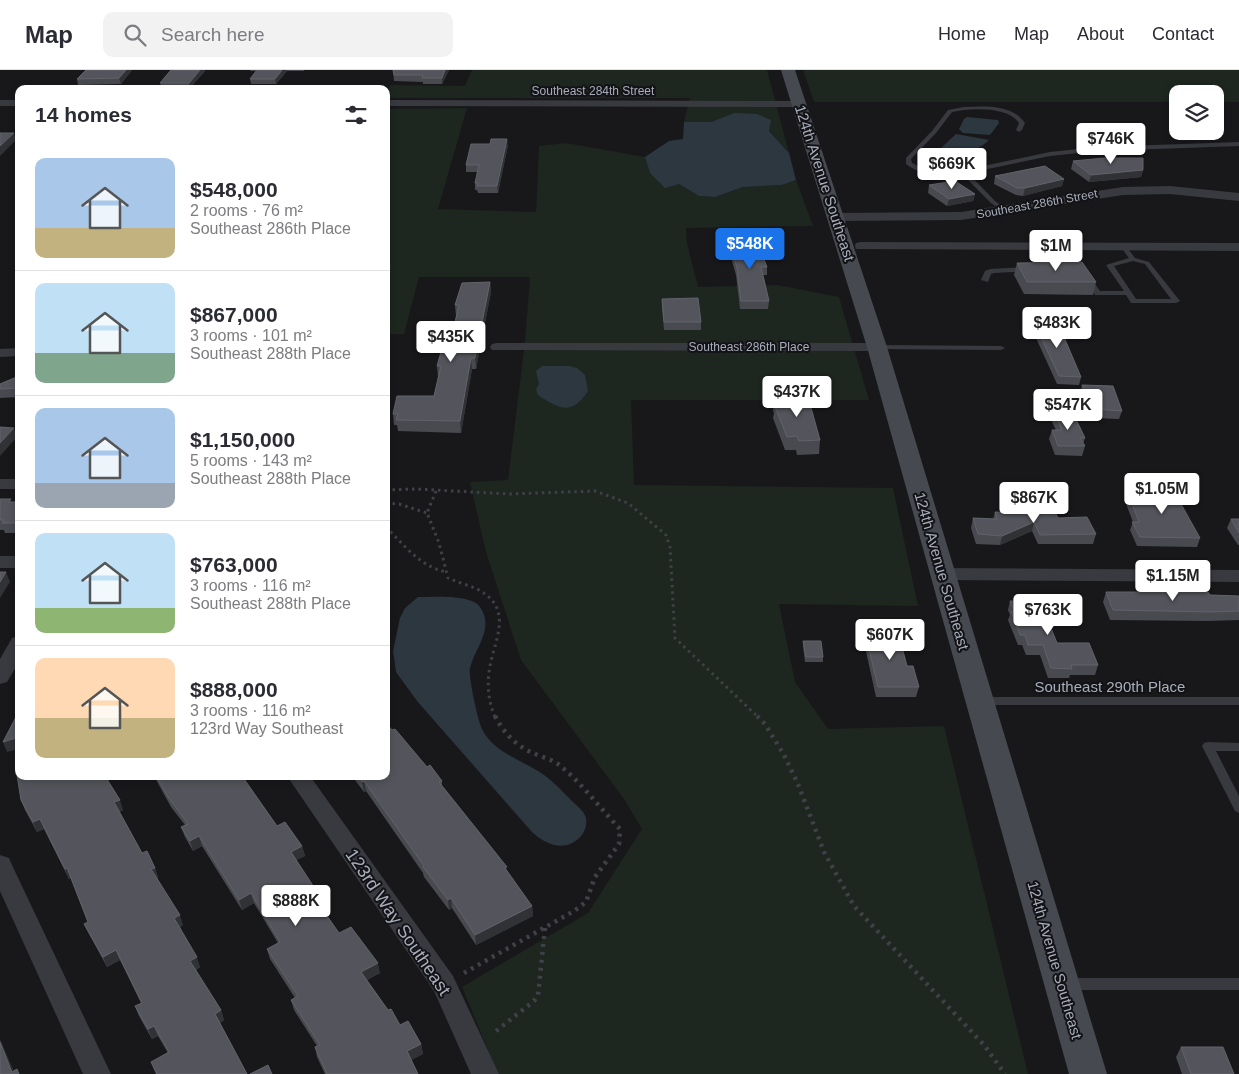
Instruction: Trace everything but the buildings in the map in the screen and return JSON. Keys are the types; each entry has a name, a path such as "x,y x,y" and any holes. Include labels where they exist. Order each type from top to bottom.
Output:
{"street":[{"name":"124th Avenue Southeast","path":"788,70 877,347 1088,1074"},
{"path":"0,103 15,103"},
{"name":"Southeast 284th Street","path":"390,103 799,104"},
{"name":"Southeast 286th Street","path":"836,217 961,216 1123,191 1170,190 1239,197"},
{"path":"861,246 1239,247"},
{"name":"Southeast 286th Place","path":"497,347 877,347"},
{"path":"0,353 15,352"},
{"path":"0,484 15,484"},
{"path":"0,562 15,562"},
{"path":"943,574 1239,576"},
{"path":"0,677 15,650"},
{"name":"123rd Way Southeast","path":"301,780 444,984 485,1074"},
{"path":"0,865 97,1074"}],"lane":[{"path":"1019,130 1022,123 1016,115 1008,112 966,109 950,111 934,132 908,159 909,164 920,170 950,175 1050,154 1098,149 1239,144"},
{"path":"963,172 993,202 1004,210"},
{"path":"1056,246 1076,261 1098,293 1128,293"},
{"path":"1123,246 1133,259"},
{"path":"1133,259 1147,263 1176,301 1134,301 1110,265 1133,259"},
{"path":"1072,268 1081,267"},
{"path":"985,280 988,273 993,270 1036,268"},
{"name":"Southeast 286th Place","path":"877,347 1001,348"},
{"name":"Southeast 290th Place","path":"980,701 1239,701"},
{"path":"1237,801 1208,746 1239,747"},
{"path":"1062,984 1239,984"}],"path":[{"path":"390,490 436,490 500,494 595,491 628,503 666,535 670,546 674,638 765,724 784,754 798,784 824,852 854,906 984,1044 1005,1074"},
{"path":"436,490 428,506 427,513 440,543 448,578 470,585 489,595 497,607 500,626 498,642 489,665 486,688 492,711 502,729 526,750 557,763 620,829 619,844 596,877 586,902 574,911 464,973"},
{"path":"390,503 399,504 427,513"},
{"path":"390,531 421,560 439,572 447,572"},
{"path":"496,1031 534,1001 538,995 545,927"}],"shaded area":[{"path":"472,70 767,70 789,153 769,131 734,113 711,122 684,122 690,98 390,98 390,85 465,86"},
{"path":"803,70 1239,70 1239,102 1224,102 1224,85 1169,85 1169,102 814,102"},
{"path":"467,108 438,209 536,212 539,146 566,143 645,157 650,173 679,184 699,196 715,197 743,187 782,185 796,180 813,226 686,228 687,243 698,287 777,285 839,297 869,400 631,400 634,485 893,488 918,606 779,604 795,682 828,729 944,726 1028,1074 498,1074 462,987 588,913 642,829 624,799 521,660 486,552 470,482 508,480 525,342 530,277 419,277 404,334 390,334 390,109"},
{"path":"734,113 757,114 771,120 769,131 789,153 796,180 782,185 743,187 715,197 699,196 679,184 665,188 650,173 645,157 669,141 683,139 684,122 711,122"},
{"path":"967,117 998,120 999,123 990,135 963,133 959,129"},
{"path":"956,134 989,140 973,151 955,153 942,151 941,148"},
{"path":"542,366 569,366 577,368 585,375 588,391 582,399 571,407 565,408 552,404 538,395 536,389 539,384 536,371"},
{"path":"418,597 461,598 476,603 480,607 484,615 485,630 472,660 470,680 483,731 488,739 502,751 548,778 582,811 586,818 585,828 575,841 563,846 556,845 543,841 532,832 417,701 396,672 393,651 400,618 405,608"}]}
